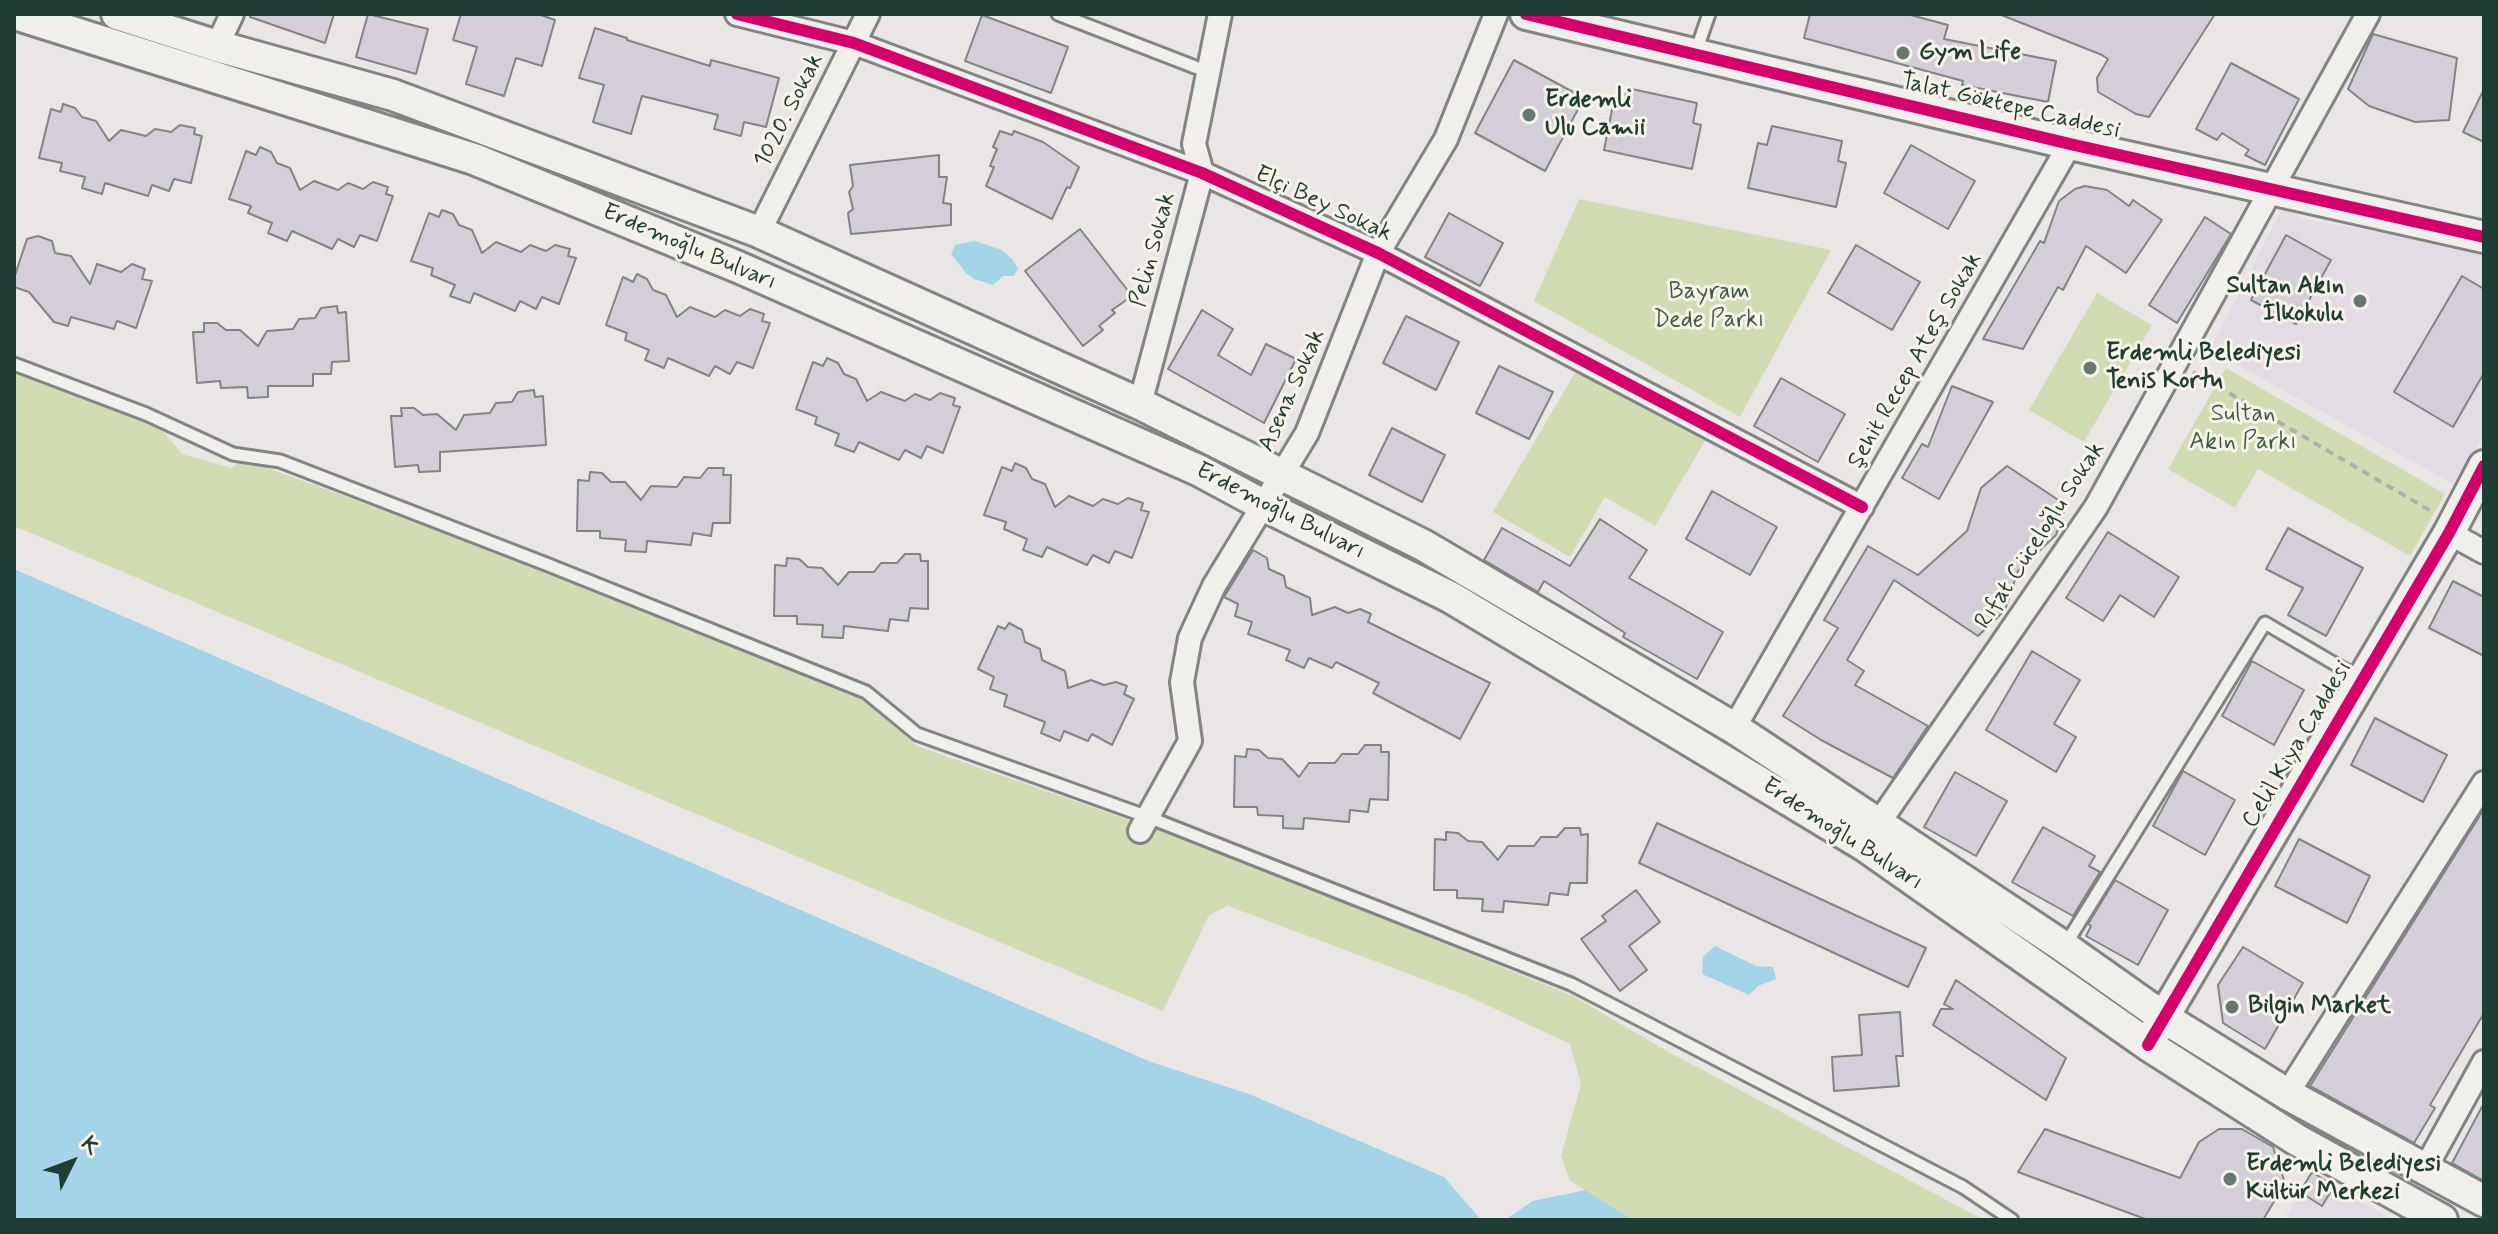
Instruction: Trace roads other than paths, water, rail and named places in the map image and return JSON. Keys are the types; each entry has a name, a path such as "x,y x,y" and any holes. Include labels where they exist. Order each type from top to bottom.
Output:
{"main road":[{"name":"Erdemoğlu Bulvarı","path":"15,14 474,159 738,267 1198,470 1450,597 1865,846 2148,1045 2297,1140 2442,1220"},
{"name":"Erdemoğlu Bulvarı","path":"117,14 217,46 393,95 759,232 1140,404 1423,545 1734,728 2064,947 2163,1017 2287,1094 2484,1201"},
{"name":"Talat Göktepe Caddesi","path":"1526,14 2070,144 2484,237"},
{"name":"Celil Kiya Caddesi","path":"2148,1045 2451,528 2484,466"}],"street":[{"path":"217,46 232,14"},
{"name":"Elçi Bey Sokak","path":"737,14 854,43 1202,173 1378,253 1862,507"},
{"name":"1020. Sokak","path":"759,232 868,14"},
{"name":"Pelin Sokak","path":"1140,404 1202,173 1194,144 1220,14"},
{"name":"Asena Sokak","path":"1144,824 1190,741 1182,682 1190,638 1214,586 1307,433 1378,253 1446,139 1496,14"},
{"name":"Rıfat Cüceloğlu Sokak","path":"1878,824 2096,507 2368,14"},
{"name":"Şehit Recep Ateş Sokak","path":"1734,728 2070,144"},
{"path":"2451,528 2484,552"},
{"path":"2287,1094 2484,783"},
{"path":"2425,1169 2484,1062"}],"lane":[{"path":"1058,14 1208,72"},
{"path":"1695,54 1709,14"},
{"path":"14,364 146,414 233,454 280,461 619,593 866,692 917,734 1144,824 1571,984 1963,1187 2012,1220"},
{"path":"2064,947 2265,623 2362,680"}],"water":[{"path":"975,241 1002,250 1018,269 1014,276 1003,276 993,285 966,273 951,254 955,245"},
{"path":"14,569 1151,1062 1249,1094 1444,1177 1481,1220 14,1220"},
{"path":"1715,946 1756,966 1773,967 1776,979 1758,986 1749,995 1702,974 1703,957"},
{"path":"1585,1190 1633,1220 1505,1220 1533,1201"}],"place":[{"name":"Gym Life","path":"1903,53"},
{"name":"Erdemli Ulu Camii","path":"1529,115"},
{"name":"Sultan Akın İlkokulu","path":"2360,301"},
{"name":"Erdemli Belediyesi Tenis Kortu","path":"2090,368"},
{"name":"Bilgin Market","path":"2232,1007"},
{"name":"Erdemli Belediyesi Kültür Merkezi","path":"2230,1179"}],"park label":[{"name":"Bayram Dede Parkı","path":"1709,307"},
{"name":"Sultan Akın Parkı","path":"2243,429"}]}
